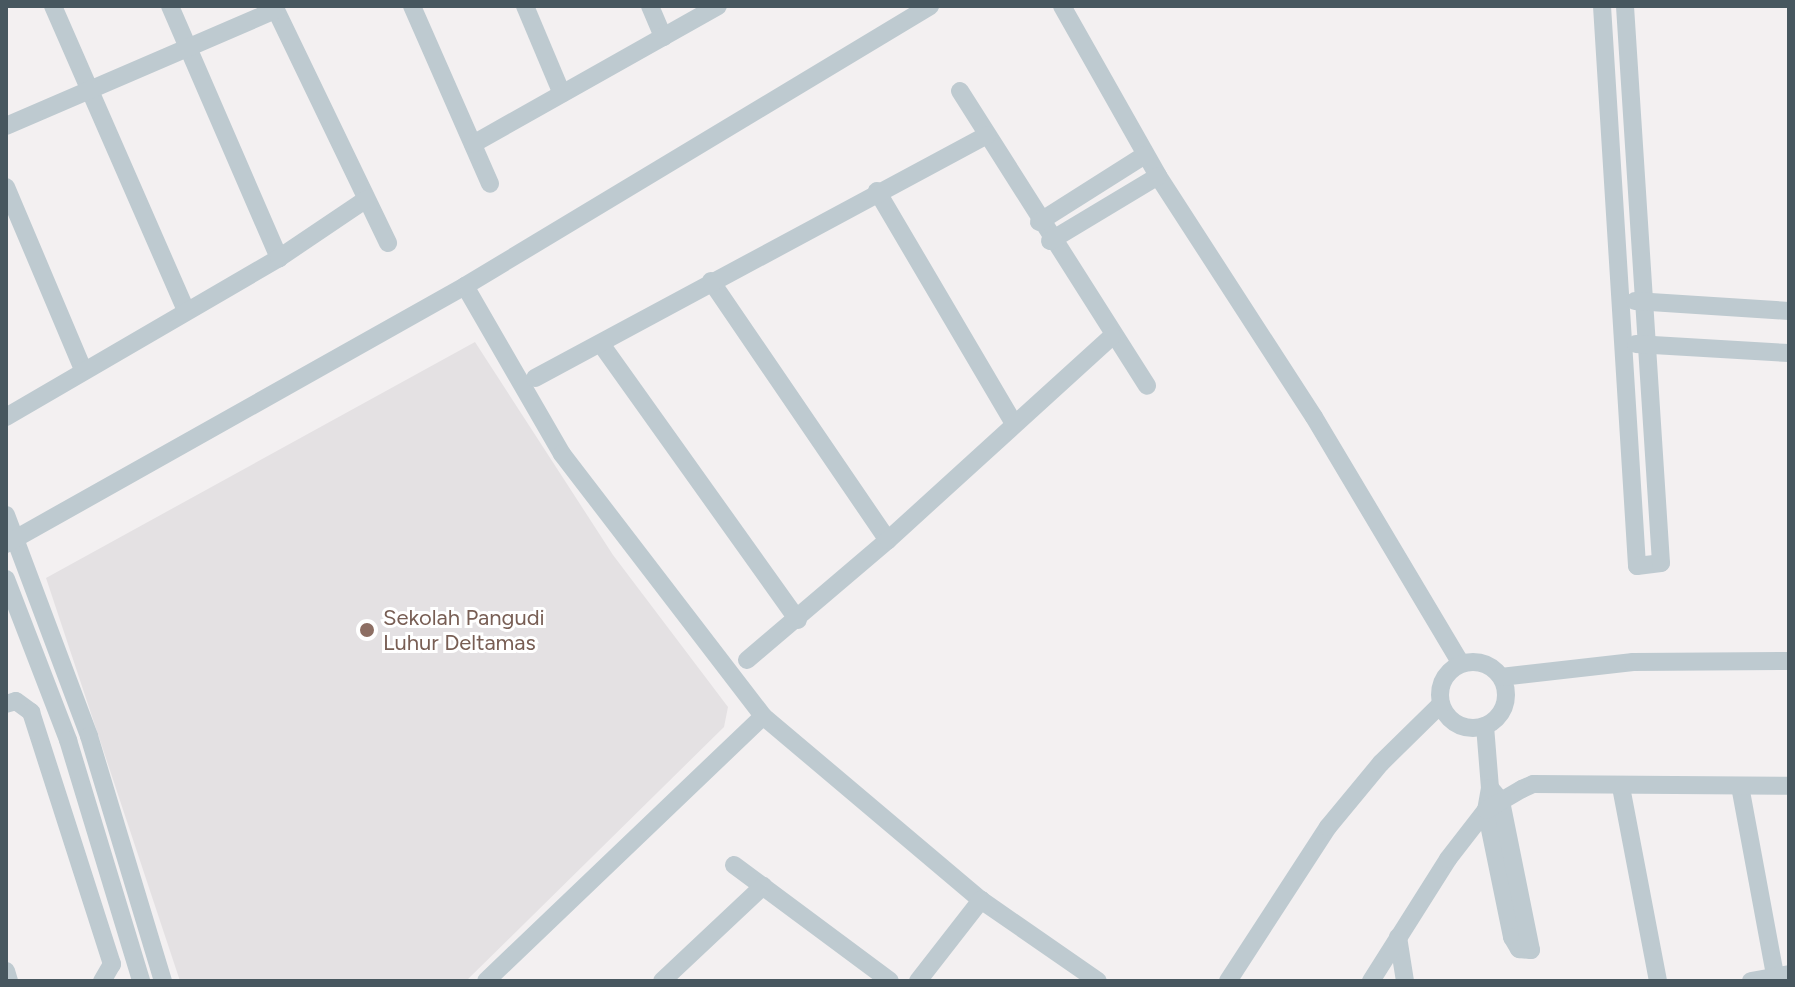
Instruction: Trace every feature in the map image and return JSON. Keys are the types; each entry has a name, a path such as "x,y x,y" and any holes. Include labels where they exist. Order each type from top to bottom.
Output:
{"street":[{"path":"53,6 186,311"},
{"path":"170,6 279,258"},
{"path":"412,6 490,184"},
{"path":"525,6 562,94"},
{"path":"650,6 663,37"},
{"path":"473,144 718,6"},
{"path":"11,542 465,286 930,6"},
{"path":"1062,6 1145,155 1331,444 1461,664"},
{"path":"1602,6 1637,566 1661,563 1625,6"},
{"path":"6,126 189,49 274,8 388,243"},
{"path":"960,91 1050,241 1147,386"},
{"path":"535,378 877,191 987,135"},
{"path":"1039,222 1145,155"},
{"path":"1050,241 1158,176"},
{"path":"6,187 83,369"},
{"path":"877,191 1014,424"},
{"path":"6,417 83,369 279,258 365,200"},
{"path":"711,281 888,540"},
{"path":"465,286 562,454 763,716 981,900 1098,981"},
{"path":"1620,302 1644,300 1789,311"},
{"path":"747,660 798,620 1112,336"},
{"path":"1623,347 1647,342 1789,353"},
{"path":"601,344 798,620"},
{"path":"6,515 11,542 89,736 163,981"},
{"path":"8,591 68,740 141,981"},
{"path":"1501,677 1633,662 1789,661"},
{"path":"1461,664 1490,666 1501,677 1505,705 1485,726 1467,727 1451,719 1441,704 1441,688 1461,664"},
{"path":"6,704 16,701 31,712 112,964 102,981"},
{"path":"1228,981 1328,827 1381,763 1441,704"},
{"path":"486,981 763,716"},
{"path":"1485,726 1492,800 1514,943 1531,950 1492,800"},
{"path":"1371,981 1492,800 1533,784 1789,786"},
{"path":"1740,786 1780,977 1751,981"},
{"path":"1621,787 1658,981"},
{"path":"734,865 890,981"},
{"path":"674,978 763,886"},
{"path":"918,981 981,900"},
{"path":"1398,937 1405,981"},
{"path":"6,971 9,981"}],"shaded area":[{"name":"Sekolah Pangudi Luhur Deltamas","path":"475,342 613,555 728,707 724,727 466,981 180,981 46,578"}],"place":[{"name":"Sekolah Pangudi Luhur Deltamas","path":"367,630"}]}
